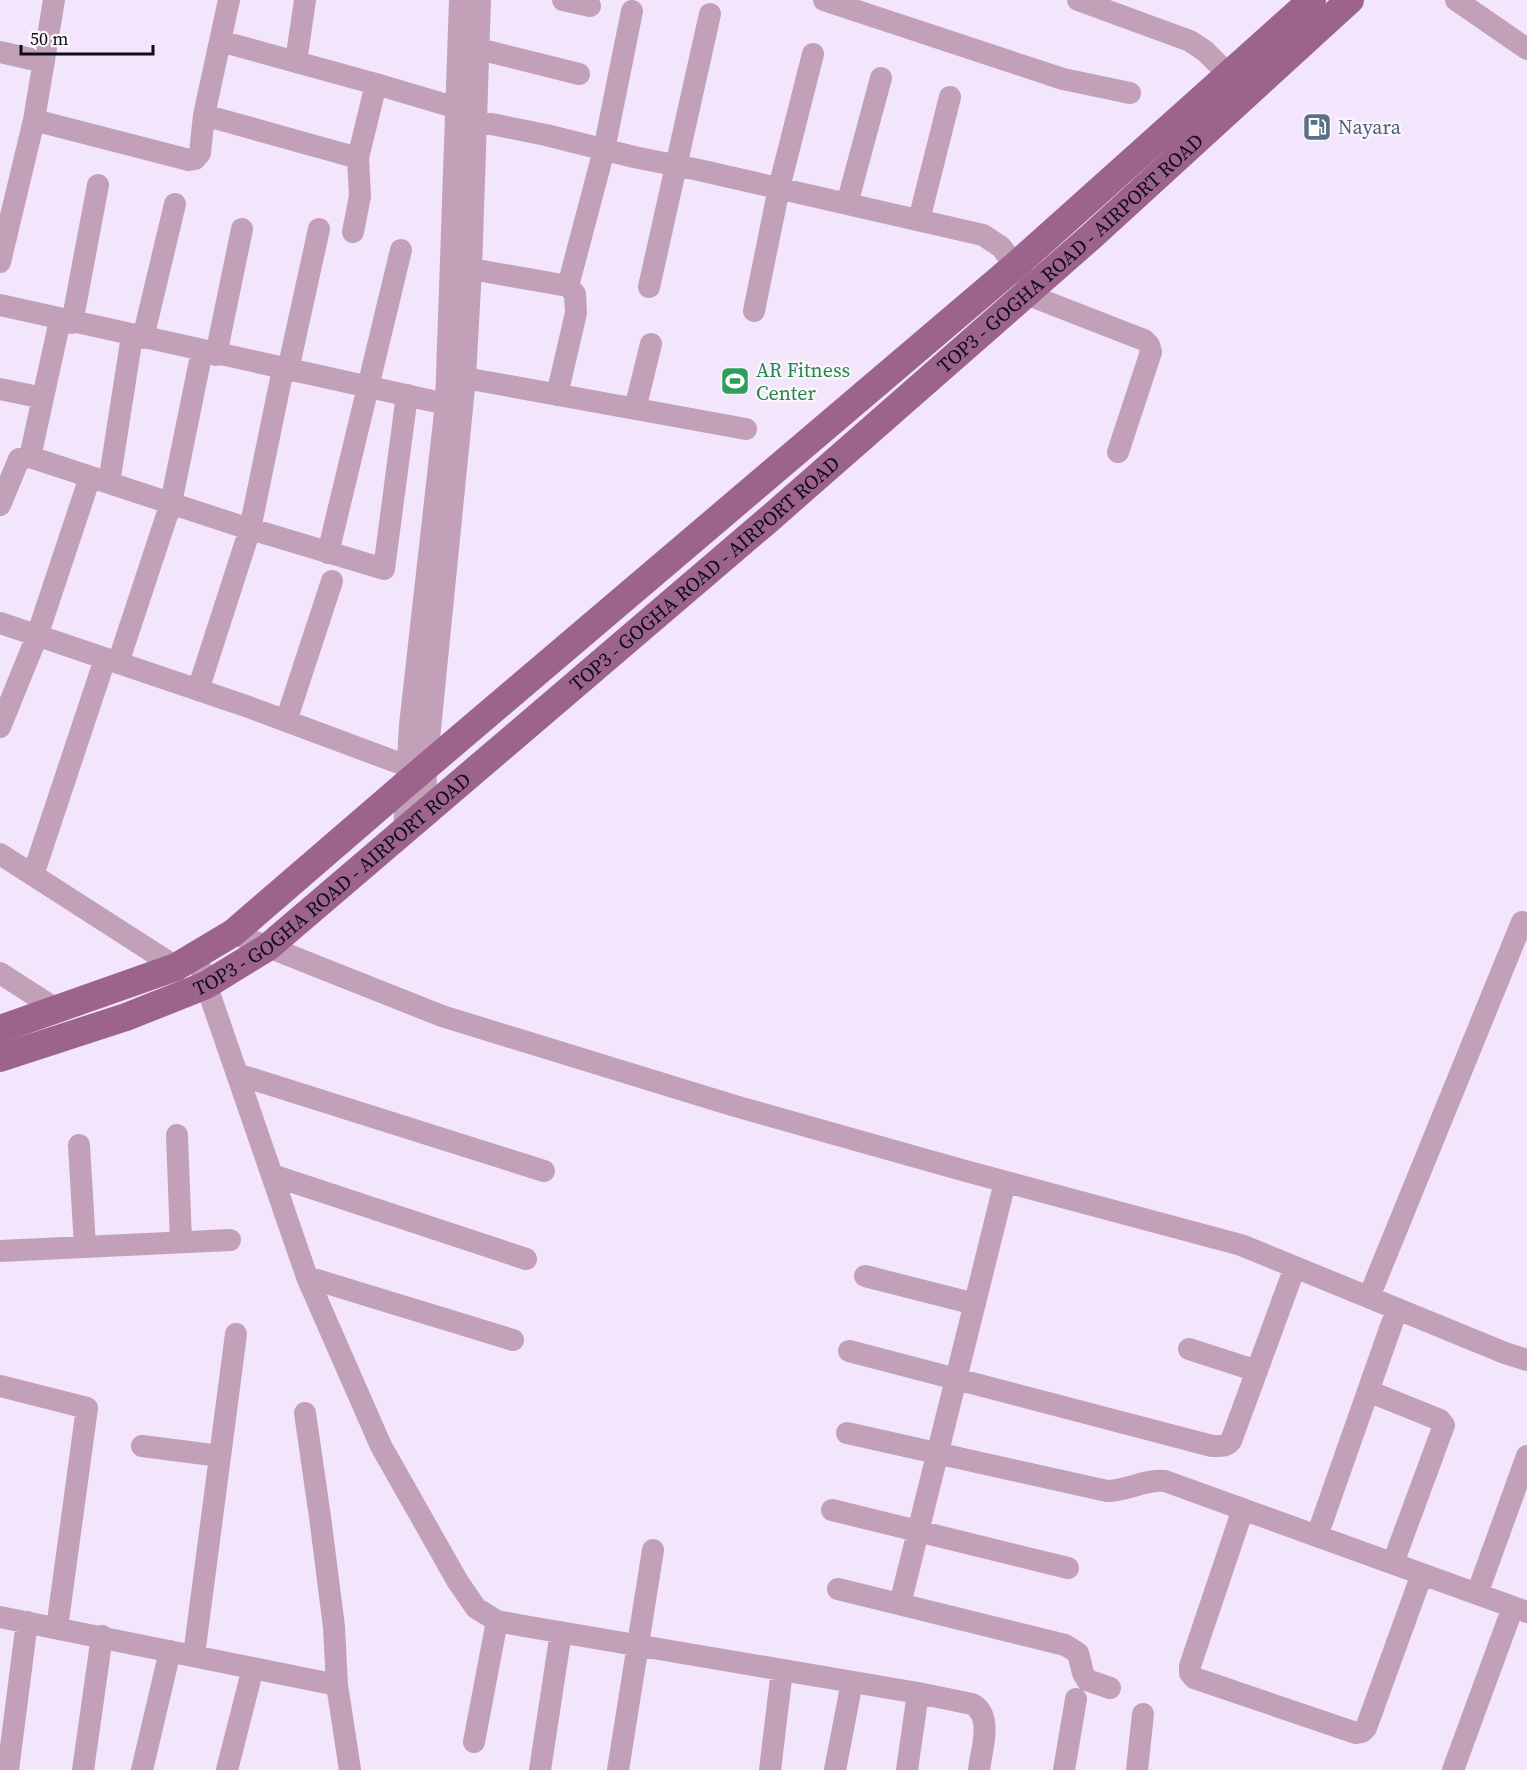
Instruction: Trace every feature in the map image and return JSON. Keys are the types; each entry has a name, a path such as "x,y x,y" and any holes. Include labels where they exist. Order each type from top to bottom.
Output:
{"main road":[{"path":"0,1029 186,961 233,933 413,773 1015,266 1312,0"},
{"name":"TOP3 - GOGHA ROAD - AIRPORT ROAD","path":"0,1058 126,1017 206,985 268,947 768,520 1029,291 1350,0"}],"street":[{"path":"0,262 34,120 54,0"},
{"path":"34,120 189,160 195,159 200,153 204,115 229,0"},
{"path":"296,62 305,0"},
{"path":"415,823 412,702 446,404 460,0"},
{"path":"413,773 465,378 480,0"},
{"path":"562,0 590,6"},
{"path":"824,0 1063,79 1130,93"},
{"path":"1078,0 1108,5 1190,41 1205,51 1229,75"},
{"path":"1456,0 1527,49"},
{"path":"568,286 604,150 632,11"},
{"path":"650,287 710,14"},
{"path":"220,41 457,108"},
{"path":"479,49 579,74"},
{"path":"0,52 44,62"},
{"path":"754,311 779,188 813,54"},
{"path":"847,204 881,78"},
{"path":"353,232 360,196 358,158 376,84"},
{"path":"919,220 950,97"},
{"path":"204,115 358,158"},
{"path":"476,121 983,235 1001,248 1015,266 1029,291 1144,340 1149,345 1151,351 1118,452"},
{"path":"30,457 43,398 66,321 98,185"},
{"path":"0,727 100,480 174,204"},
{"path":"33,875 171,503 242,229"},
{"path":"198,690 250,529 319,229"},
{"path":"328,553 370,387 401,250"},
{"path":"471,269 568,286 575,294 576,313 556,395"},
{"path":"0,305 446,404"},
{"path":"635,409 651,344"},
{"path":"465,378 746,429"},
{"path":"0,389 43,398"},
{"path":"0,505 19,459 30,457 250,529 384,569 407,395"},
{"path":"286,721 332,580"},
{"path":"0,623 286,721 413,773"},
{"path":"0,854 186,961 206,985 307,1277 381,1446 458,1582 476,1608 497,1621 972,1704 980,1709 985,1724 978,1770"},
{"path":"1369,1297 1522,922"},
{"path":"233,933 442,1016 735,1106 1241,1245 1527,1360"},
{"path":"0,973 56,1009"},
{"path":"237,1074 544,1171"},
{"path":"177,1136 182,1242"},
{"path":"79,1145 85,1247"},
{"path":"272,1175 526,1259"},
{"path":"900,1604 1005,1182"},
{"path":"0,1251 230,1240"},
{"path":"849,1351 1222,1447 1231,1441 1295,1267"},
{"path":"865,1276 975,1304"},
{"path":"307,1277 513,1340"},
{"path":"1317,1536 1397,1309"},
{"path":"194,1655 236,1334"},
{"path":"1190,1350 1257,1371"},
{"path":"0,1386 87,1408 57,1628"},
{"path":"1368,1391 1440,1419 1444,1425 1393,1563"},
{"path":"305,1413 334,1627 337,1685 350,1770"},
{"path":"847,1433 937,1455 1107,1491 1129,1489 1155,1480 1165,1481 1520,1610 1453,1770"},
{"path":"142,1446 220,1456"},
{"path":"1477,1594 1520,1497 1527,1456"},
{"path":"1243,1509 1190,1666 1190,1673 1194,1678 1356,1733 1362,1732 1366,1728 1422,1574"},
{"path":"832,1510 1068,1568"},
{"path":"618,1770 653,1550"},
{"path":"838,1589 1065,1645 1078,1653 1087,1680 1110,1688"},
{"path":"0,1617 337,1685"},
{"path":"474,1742 497,1621"},
{"path":"8,1770 27,1622"},
{"path":"540,1770 561,1632"},
{"path":"83,1770 102,1636"},
{"path":"142,1770 170,1651"},
{"path":"227,1770 253,1668"},
{"path":"770,1770 782,1670"},
{"path":"835,1770 852,1682"},
{"path":"907,1770 918,1693"},
{"path":"1064,1770 1076,1699"},
{"path":"1137,1770 1143,1714"}],"place":[{"name":"Nayara","path":"1317,127"},
{"name":"AR Fitness Center","path":"735,381"}]}
